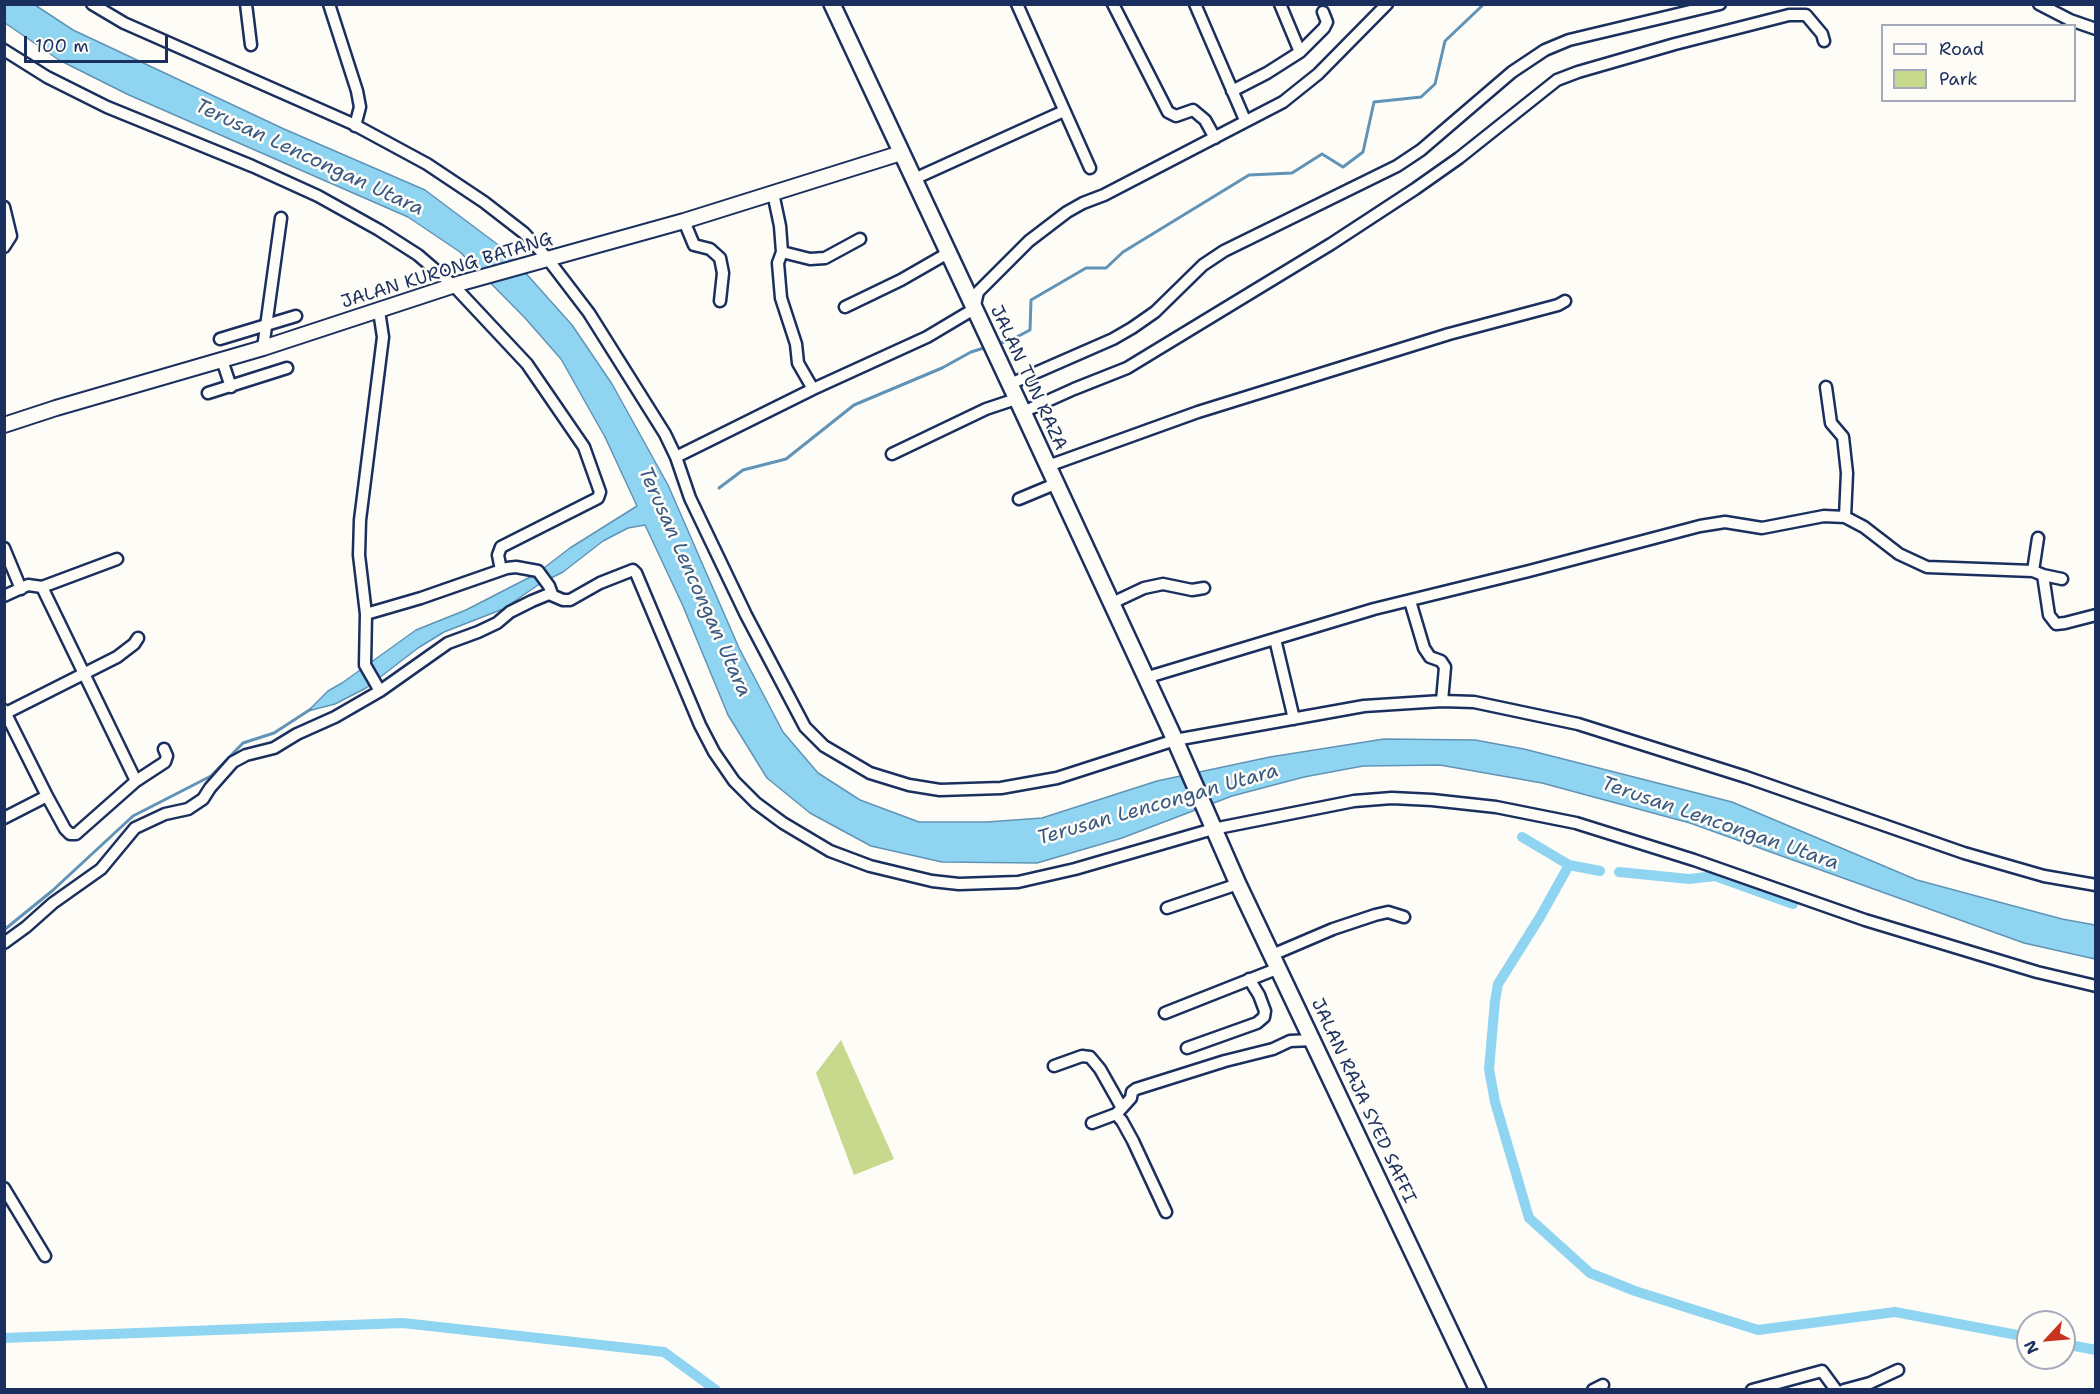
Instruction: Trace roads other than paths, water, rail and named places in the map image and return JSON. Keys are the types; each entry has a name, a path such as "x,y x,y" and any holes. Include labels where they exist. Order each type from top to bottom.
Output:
{"main road":[{"name":"JALAN TUN RAZA","path":"832,4 1175,740 1212,827"},
{"name":"JALAN RAJA SYED SAFFI","path":"1212,827 1478,1389"}],"street":[{"path":"92,4 124,23 355,126 427,164 484,202 524,233 547,258 589,313 664,434 676,457 690,498 746,615 798,715 813,736 852,764 887,780 924,788 956,791 1001,788 1057,777 1175,740 1364,706 1442,701 1474,702 1578,724 1746,777 1964,853 2044,876 2096,885"},
{"path":"246,4 251,45"},
{"path":"328,4 357,91 360,107 355,126"},
{"path":"1017,4 1090,168"},
{"path":"1113,4 1168,112 1176,116 1193,110 1205,120 1215,138"},
{"path":"1195,4 1245,120"},
{"path":"1280,4 1300,52"},
{"path":"676,457 813,389 927,337 974,309 978,292 1029,241 1067,212 1283,102 1318,74 1387,4"},
{"path":"1010,384 1113,339 1155,312 1203,265 1224,251 1398,166 1512,72 1545,50 1569,40 1720,4"},
{"path":"2039,4 2096,30"},
{"path":"1232,91 1300,52 1324,28 1327,22 1323,12"},
{"path":"892,454 986,410 1020,405 1127,368 1415,189 1459,158 1557,80 1675,44 1789,15 1806,15 1822,34 1824,41"},
{"path":"4,50 47,77 107,106 318,196 379,230 458,285 527,364 584,447 600,492 598,498 501,547 498,555 501,570"},
{"path":"914,179 1064,111"},
{"name":"JALAN KURONG BATANG","path":"4,425 263,348 522,265 684,221 901,153"},
{"path":"773,193 780,226 782,252 778,263 781,298 796,344 798,363 813,389"},
{"path":"4,207 11,236 4,247"},
{"path":"263,348 281,218"},
{"path":"684,221 694,245 710,249 720,258 723,273 720,301"},
{"path":"782,252 810,259 825,258 860,239"},
{"path":"845,307 948,254"},
{"path":"1048,466 1198,412 1449,334 1558,305 1564,301"},
{"path":"379,311 383,337 360,520 359,555 366,614 365,665 379,688"},
{"path":"220,339 296,316"},
{"path":"222,360 231,387"},
{"path":"208,393 287,368"},
{"path":"1826,387 1831,423 1843,437 1847,473 1845,517"},
{"path":"1019,499 1055,484"},
{"path":"1145,678 1410,601 1700,526 1725,522 1762,528 1824,516 1845,517 1864,527 1899,554 1927,567 2038,573 2062,579"},
{"path":"2038,538 2038,573 2049,615 2055,624 2096,615"},
{"path":"4,548 21,588"},
{"path":"4,596 28,585 42,587 117,559"},
{"path":"366,614 516,567 538,571 552,594 563,600 570,600 630,570 635,571 700,725 714,752 734,781 756,803 783,823 830,851 870,867 932,881 959,884 1018,882 1075,869 1212,827 1354,801 1392,798 1432,800 1496,807 1576,823 1694,860 1897,930 2037,972 2096,986"},
{"path":"1110,603 1144,588 1163,584 1192,590 1204,588"},
{"path":"42,587 136,781"},
{"path":"4,943 53,903 101,869 135,828 165,814 188,808 203,799 233,762 246,755 274,748 335,717 447,643 478,632 497,623 510,612 552,594"},
{"path":"1410,601 1424,648 1430,657 1441,661 1445,667 1442,701"},
{"path":"138,638 117,657 5,712 47,796 70,834 76,834 136,781 165,762 167,756 164,749"},
{"path":"1275,639 1294,719"},
{"path":"4,818 47,796"},
{"path":"1167,908 1238,884"},
{"path":"1165,1013 1249,979 1275,961 1357,920 1388,912 1404,917"},
{"path":"1187,1048 1257,1023 1264,1017 1265,1011 1259,995 1249,979"},
{"path":"1092,1123 1119,1111 1136,1089 1290,1041 1313,1040"},
{"path":"1054,1066 1082,1056 1090,1057 1100,1069 1122,1121 1166,1212"},
{"path":"4,1188 45,1256"},
{"path":"1844,1389 1870,1383 1899,1370"},
{"path":"1752,1389 1822,1371 1836,1389"}],"water":[{"name":"Terusan Lencongan Utara","path":"4,5 35,5 73,30 284,129 425,190 505,250 572,325 612,384 668,485 739,648 783,732 818,773 860,800 919,822 987,822 1042,818 1157,781 1270,757 1384,739 1475,740 1524,749 1732,802 1917,880 2062,919 2095,925 2095,959 2024,943 1690,823 1542,783 1440,765 1363,766 1304,777 1232,796 1122,838 1037,863 942,862 871,846 810,813 767,778 728,715 683,606 645,525 628,528 603,541 563,572 541,583 503,609 444,632 418,648 366,688 335,704 308,711 328,691 416,630 466,610 536,574 570,548 637,506 605,437 561,359 525,318 460,252 408,217 129,95 59,60 5,23"}],"waterway":[{"path":"996,344 1009,341 1030,330 1031,300 1086,268 1106,268 1123,252 1249,175 1292,173 1322,154 1343,167 1363,152 1374,102 1421,97 1435,84 1445,41 1484,4"},
{"path":"719,488 743,470 786,459 854,405 942,368 971,352 987,347"},
{"path":"4,930 52,891 133,816 211,776 243,743 274,733 311,709"},
{"path":"1522,837 1569,865"},
{"path":"1600,871 1569,865 1498,984 1489,1069 1495,1102 1529,1218 1590,1273 1635,1291 1758,1330 1895,1312 2016,1335"},
{"path":"1619,872 1689,879 1715,876 1793,904"},
{"path":"4,1338 403,1323 664,1352 716,1390"},
{"path":"2076,1346 2096,1350"}]}
